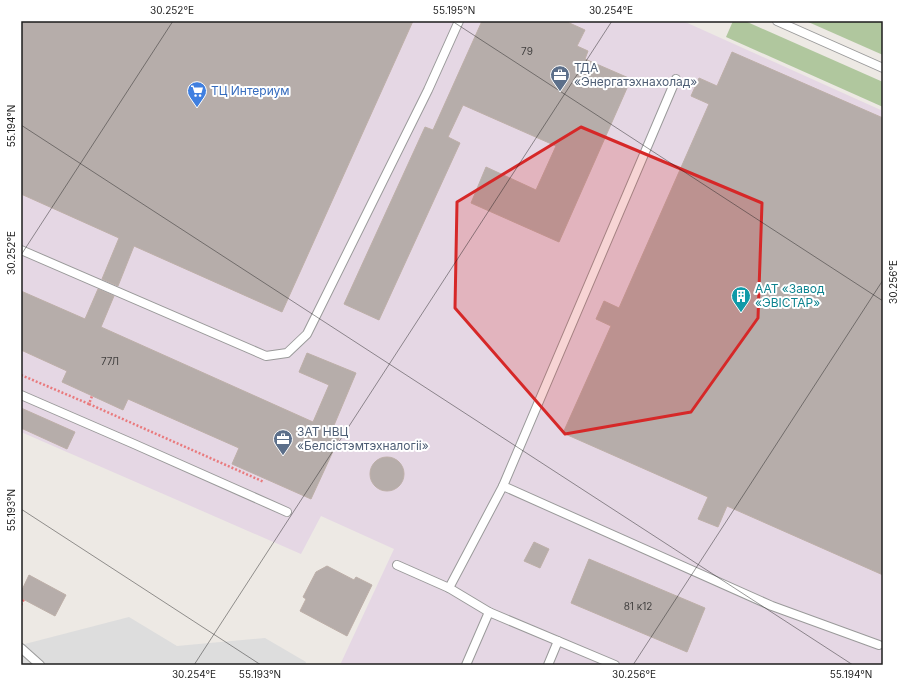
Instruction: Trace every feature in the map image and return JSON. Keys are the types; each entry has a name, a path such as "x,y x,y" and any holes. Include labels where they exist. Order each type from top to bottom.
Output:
{"lane":[{"path":"21,250 266,356 287,352 307,334 424,97 459,21"},
{"path":"776,21 883,68"},
{"path":"449,588 503,486 676,79"},
{"path":"21,395 287,512"},
{"path":"503,486 772,606 879,645"},
{"path":"397,565 449,588 489,612 615,665"},
{"path":"466,665 489,612"},
{"path":"548,665 558,641"},
{"path":"21,648 40,665"}],"path":[{"path":"21,375 264,482"},
{"path":"89,404 92,396"},
{"path":"21,605 24,599"}],"highlighted area":[{"path":"581,127 762,203 758,318 691,412 565,434 455,308 457,202"}],"shaded area":[{"path":"21,21 683,21 883,111 883,665 340,665 394,549 321,516 301,554 21,432"},
{"path":"129,617 177,646 265,638 306,662 305,665 21,665 21,645"}],"green space":[{"path":"733,21 745,21 883,82 883,107 726,37"},
{"path":"806,21 883,21 883,55"}],"building":[{"name":"ТЦ Интериум","path":"21,21 413,21 282,312 134,246 118,286 102,279 119,238 21,194"},
{"path":"482,21 565,21 585,30 577,46 588,51 585,59 631,79 559,242 471,203 486,167 536,190 556,146 463,105 448,137 460,143 379,320 344,304 425,127 433,130"},
{"name":"ААТ «Завод «ЭВІСТАР»","path":"732,52 883,118 883,575 727,506 718,527 698,519 708,497 563,433 611,326 596,319 604,301 619,308 709,104 691,96 699,78 717,86"},
{"path":"98,289 114,296 101,327 313,422 329,385 299,372 307,353 356,373 332,430 341,434 311,499 232,464 239,448 128,399 123,410 62,382 67,371 21,350 21,291 85,319"},
{"path":"21,408 75,432 67,449 21,428"},
{"path":"384,457 390,457 394,458 401,464 404,474 403,481 397,488 390,491 384,491 380,490 373,484 370,477 370,471 371,467 377,460"},
{"path":"534,542 549,549 540,568 524,561"},
{"path":"589,559 705,608 687,652 571,603"},
{"path":"327,566 354,580 356,577 372,585 347,636 300,611 306,599 303,597 316,572"},
{"path":"29,575 66,595 55,616 21,598 21,592"}],"place":[{"name":"ТДА «Энергатэхнахолад»","path":"560,92"},
{"name":"ТЦ Интериум","path":"197,108"},
{"name":"ААТ «Завод «ЭВІСТАР»","path":"741,313"},
{"name":"ЗАТ НВЦ «Белсістэмтэхналогіі»","path":"283,456"}]}
